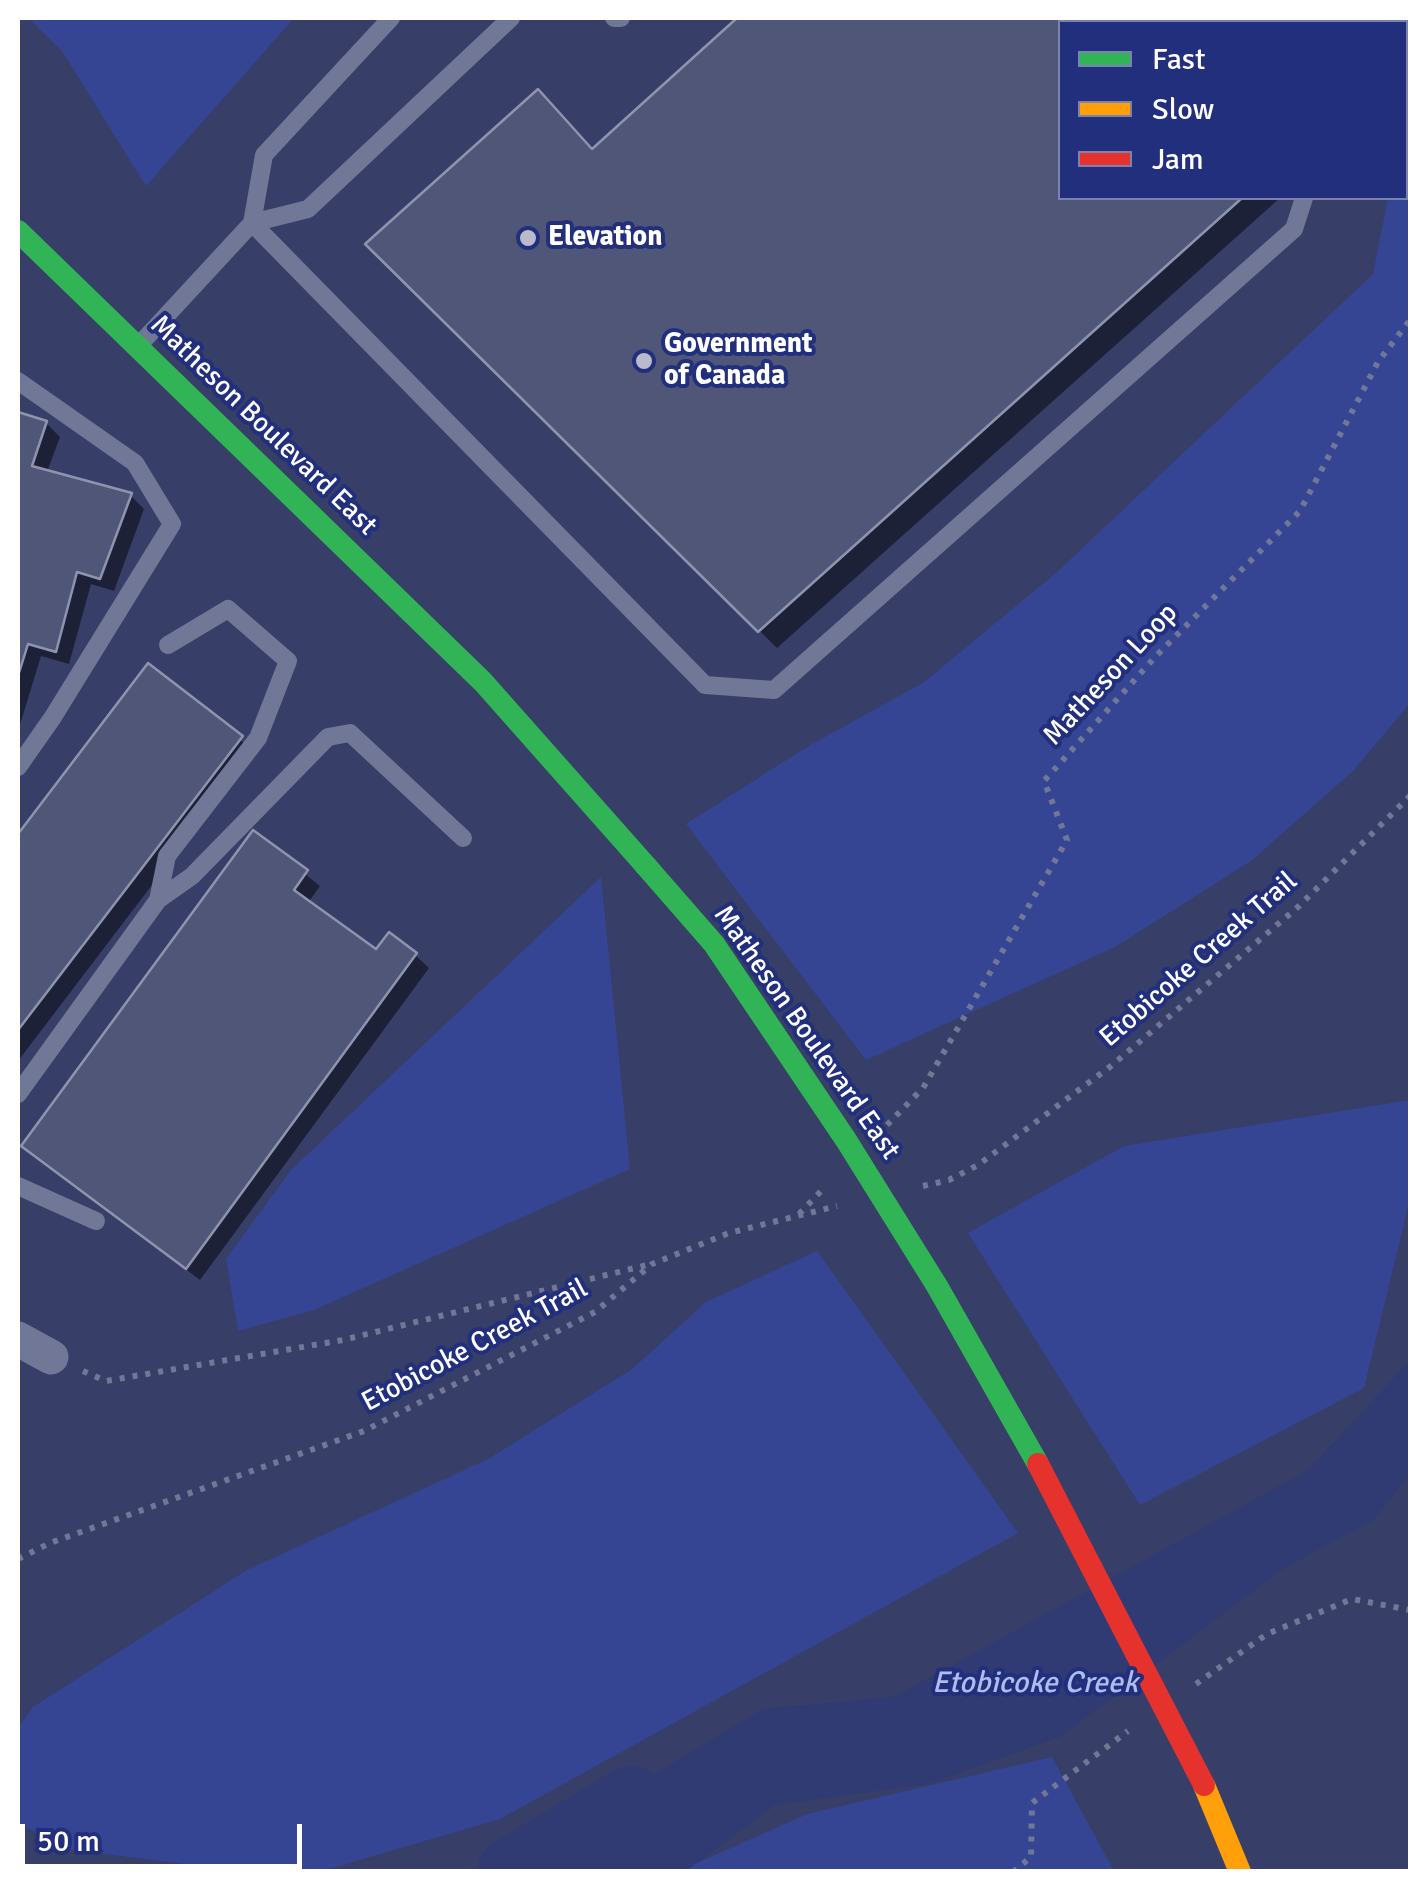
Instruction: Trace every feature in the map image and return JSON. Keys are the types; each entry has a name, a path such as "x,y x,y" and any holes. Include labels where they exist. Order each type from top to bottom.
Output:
{"street":[{"name":"Matheson Boulevard East","path":"18,231 483,682 714,944 846,1140 1019,1427 1204,1784 1240,1872"},
{"path":"18,1339 51,1357"}],"lane":[{"path":"137,347 252,223 264,156 391,18"},
{"path":"252,223 308,209 511,18"},
{"path":"252,223 705,685 774,690 1294,228 1303,200"},
{"path":"18,381 82,430 135,463 172,524 53,718 18,767"},
{"path":"158,900 166,856 258,738 288,661 228,610 168,644"},
{"path":"18,1094 158,900 192,876 328,737 350,733 462,838"},
{"path":"18,1186 96,1220"}],"path":[{"name":"Matheson Loop","path":"882,1130 923,1088 1067,840 1044,781 1156,656 1300,510 1378,362 1410,320"},
{"name":"Etobicoke Creek Trail","path":"912,1189 949,1180 978,1165 1111,1066 1298,907 1410,796"},
{"path":"798,1214 840,1172"},
{"name":"Etobicoke Creek Trail","path":"18,1559 50,1543 364,1432 595,1312 652,1264 729,1233 855,1202"},
{"path":"51,1357 106,1381 343,1340 652,1264"}],"shaded area":[{"path":"28,18 294,18 146,186 62,51"},
{"path":"1410,75 1410,703 1353,771 1251,861 1115,947 866,1060 686,824 810,745 923,683 1057,572 1373,274 1388,200 1408,200"},
{"path":"601,877 630,1169 314,1310 238,1331 226,1259 291,1170"},
{"path":"1410,1100 1410,1199 1364,1388 1140,1505 968,1233 1124,1146"},
{"path":"817,1251 1018,1533 500,1819 322,1871 241,1871 65,1849 18,1823 18,1728 33,1707 247,1570 488,1459 631,1370 706,1302"},
{"path":"1052,1757 1114,1871 677,1872 807,1814"}],"water":[{"name":"Etobicoke Creek","path":"1410,1361 1410,1474 1373,1520 1284,1568 1061,1736 932,1783 775,1805 686,1871 524,1872 603,1805 763,1709 894,1697 1307,1471"}],"building":[{"path":"737,18 1156,18 1058,20 1058,200 1240,200 758,632 365,244 538,89 592,149"},
{"path":"18,412 47,421 32,466 132,493 100,579 77,572 56,652 28,644 18,676"},
{"path":"148,663 243,736 18,1030 18,834"},
{"path":"253,830 308,870 294,890 376,949 389,932 417,953 186,1269 21,1146"}],"waterway":[{"name":"Etobicoke Creek","path":"511,1872 631,1800"}],"traffic: fast":[{"path":"18,231 483,682 646,866"},
{"path":"646,866 714,944 846,1140 937,1286 1038,1464"}],"traffic: slow":[{"path":"1204,1785 1240,1872"}],"traffic: jam":[{"path":"1038,1464 1204,1785"}],"place":[{"name":"Elevation","path":"528,238"},
{"name":"Government of Canada","path":"644,361"}]}
